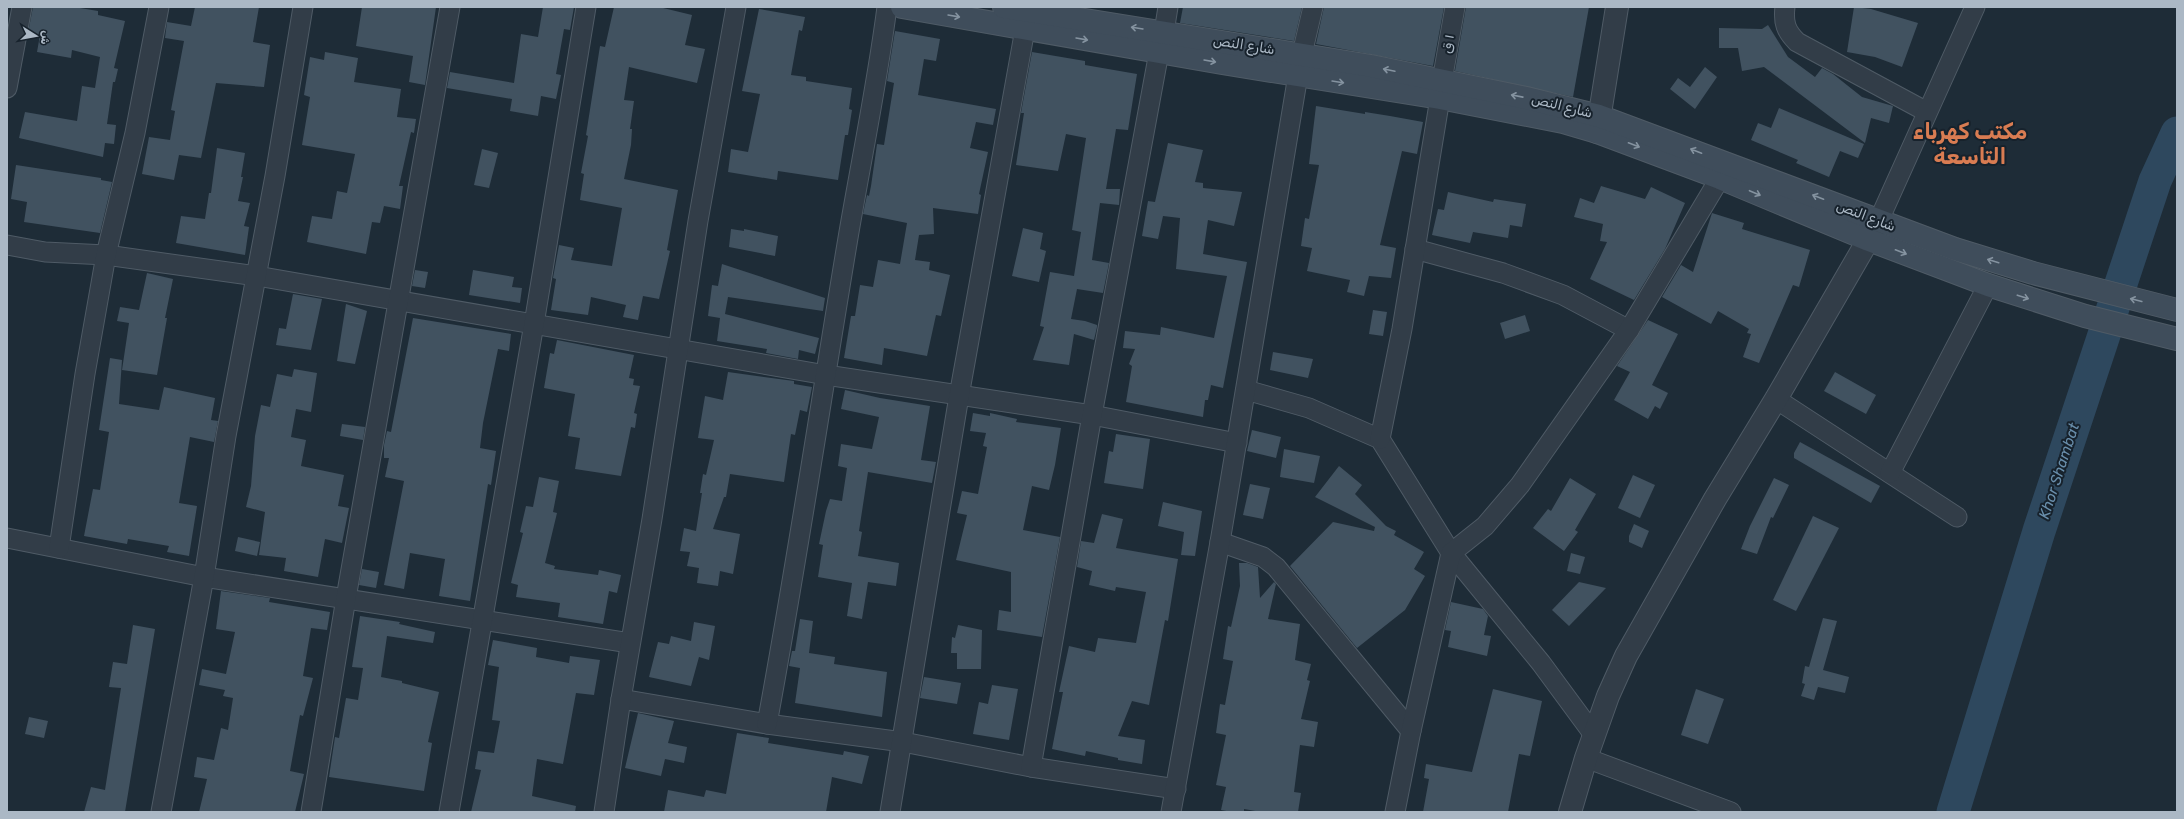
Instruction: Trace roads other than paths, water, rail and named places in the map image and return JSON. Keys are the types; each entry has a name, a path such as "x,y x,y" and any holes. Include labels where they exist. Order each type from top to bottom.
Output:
{"main road":[{"name":"شارع النص","path":"902,7 1026,16 1161,42 1298,75 1526,98 1879,220 1955,249 2098,290 2175,310"},
{"name":"شارع النص","path":"1004,7 1026,16"},
{"name":"شارع النص","path":"1161,42 1302,54 1563,122 1598,124 1720,178 1869,240 1988,285 2092,318 2172,339"}],"street":[{"path":"7,88 22,7"},
{"path":"59,548 85,374 106,255 134,134 159,7"},
{"path":"161,812 204,577 226,436 275,176 303,7"},
{"path":"311,812 346,598 450,7"},
{"path":"449,812 481,621 534,324 586,7"},
{"path":"604,812 621,698 679,350 698,221 736,7"},
{"path":"767,724 796,571 848,236 879,73 887,7"},
{"path":"1031,767 1092,415 1168,7"},
{"path":"1302,54 1313,7"},
{"name":"١ ق","path":"1380,438 1402,329 1455,7"},
{"path":"1598,124 1617,7"},
{"path":"1785,7 1783,19 1787,32 1797,42 1927,112"},
{"path":"1570,812 1594,735 1626,656 1715,499 1776,399 1869,240 1975,7"},
{"path":"890,812 1026,16"},
{"path":"1172,812 1237,443 1298,75"},
{"path":"1395,812 1411,730 1451,553 1485,526 1520,485 1629,330 1720,178"},
{"path":"7,245 44,252 106,255 257,276 826,375 1092,415 1237,443"},
{"path":"1415,249 1503,273 1563,294 1629,330"},
{"path":"1890,473 1988,285"},
{"path":"1246,390 1309,408 1380,438 1451,553 1541,664 1594,735"},
{"path":"1776,399 1957,517"},
{"path":"7,538 204,577 630,643"},
{"path":"1220,542 1263,557 1276,567 1411,730"},
{"path":"621,698 767,724 903,742 1031,767 1176,789"},
{"path":"1586,758 1731,812"}],"waterway":[{"name":"Khor Shambat","path":"1953,812 2039,531 2155,181 2177,133"}],"district":[{"name":"مكتب كهرباء التاسعة","path":"1970,144"}]}
